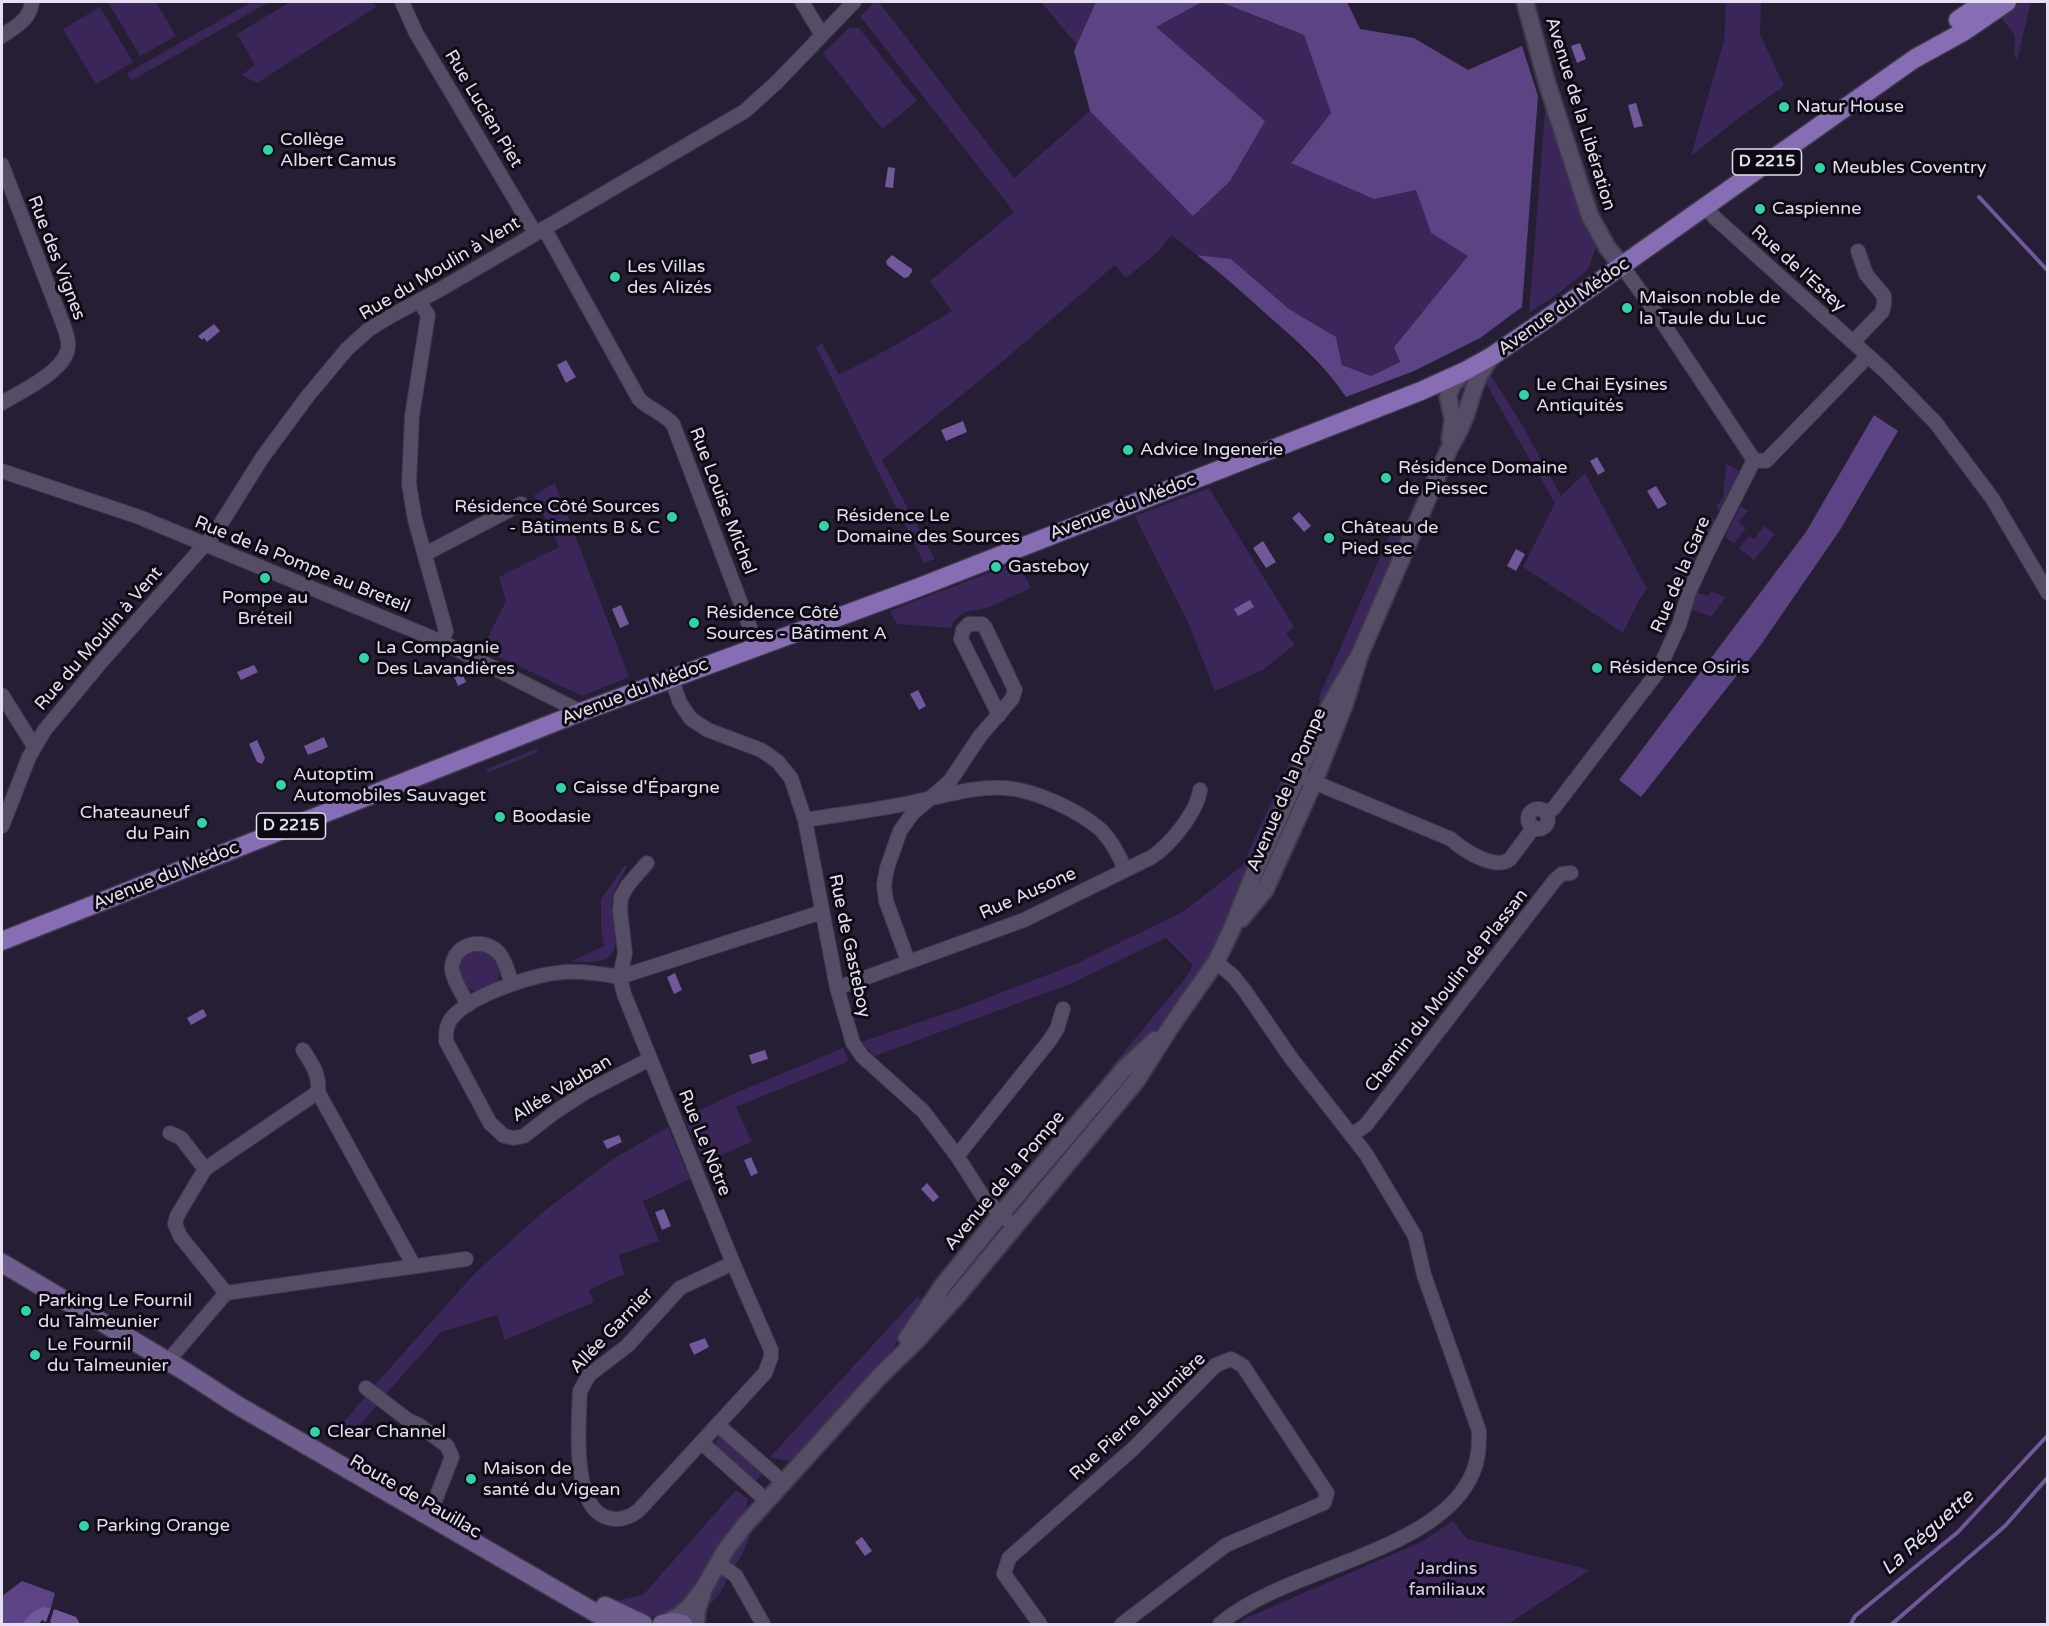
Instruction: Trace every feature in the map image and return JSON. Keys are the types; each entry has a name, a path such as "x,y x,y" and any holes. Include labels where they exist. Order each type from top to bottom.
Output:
{"main road":[{"name":"Avenue du Médoc","path":"1914,59 1955,22 1984,2"},
{"name":"Avenue du Médoc","path":"2,941 581,712 917,588 1421,391 1466,371 1492,356 1622,266 1914,59 1963,32 2007,2"},
{"name":"Route de Pauillac","path":"2,1263 186,1372 242,1395 615,1624"},
{"name":"Route de Pauillac","path":"431,1511 621,1615 644,1624 670,1624"}],"street":[{"path":"2,36 20,24 30,13 33,2"},
{"name":"Rue Lucien Piet","path":"402,2 416,33 540,230"},
{"path":"802,2 822,35"},
{"name":"Rue du Moulin à Vent","path":"2,826 34,746 44,731 215,533 262,458 333,365 368,330 745,111 777,82 854,2"},
{"name":"Avenue de la Libération","path":"1525,2 1547,83 1590,216 1607,247 1622,266"},
{"name":"Rue des Vignes","path":"2,165 69,344 64,360 54,370 2,403"},
{"name":"Rue de l'Estey","path":"1706,205 1714,217 1853,342 1935,422 1992,498 2048,593"},
{"name":"Rue Louise Michel","path":"540,230 639,399 646,406 659,411 673,424 757,646"},
{"path":"1853,342 1882,312 1884,304 1884,296 1866,274 1858,251"},
{"path":"1622,266 1755,460 1766,460 1868,356"},
{"path":"419,301 428,315 412,416 409,484 415,520 446,631 442,642"},
{"name":"Avenue de la Pompe","path":"1231,931 1265,890 1314,782 1345,703 1360,654 1467,412 1475,382 1492,356"},
{"path":"1421,391 1441,391 1448,396 1453,384 1466,371"},
{"name":"Avenue de la Pompe","path":"1448,396 1453,420 1449,449"},
{"name":"Rue de la Gare","path":"1314,782 1450,839 1462,849 1494,862 1505,862 1510,859 1534,827 1541,828 1546,824 1545,812 1553,809 1657,673 1679,625 1689,592 1706,555 1755,460"},
{"name":"Rue de la Pompe au Breteil","path":"2,471 139,517 442,642 581,712"},
{"path":"425,554 521,504"},
{"path":"909,961 886,901 884,885 887,868 905,822 950,781 980,736 999,715 1012,699 1015,690 985,627 974,622 966,627 962,639 999,715"},
{"name":"Avenue de la Pompe","path":"670,1624 686,1610 704,1588 744,1526 880,1376 933,1322 1137,1080 1216,962 1326,712 1360,654"},
{"name":"Rue de Gasteboy","path":"670,678 680,703 691,719 708,730 761,750 778,762 791,778 805,820 837,988 856,1050 922,1111 957,1156 984,1198 1014,1227"},
{"path":"2,695 34,746"},
{"path":"1298,775 1314,782"},
{"path":"805,820 976,789 1005,788 1029,792 1055,802 1100,830 1115,848 1125,869"},
{"name":"Rue Ausone","path":"837,988 1024,920 1161,850 1195,809 1200,790"},
{"path":"647,863 621,897 625,953 620,977 822,912"},
{"name":"Chemin du Moulin de Plassan","path":"1352,1135 1366,1125 1555,880 1562,874 1571,873"},
{"path":"468,1005 456,981 452,966 459,950 477,942 486,944 498,953 512,983"},
{"path":"1216,962 1233,976 1245,991 1291,1058 1366,1154 1415,1236 1424,1275 1479,1431 1479,1455 1473,1473 1459,1495 1441,1514 1413,1533 1259,1598 1240,1608 1220,1624"},
{"name":"Allée Vauban","path":"620,977 564,972 537,975 512,983 468,1005 450,1021 446,1030 446,1041 490,1123 504,1136 514,1138 524,1136 586,1092 650,1059"},
{"name":"Rue Le Nôtre","path":"620,977 624,994 650,1059 771,1350 765,1373 718,1425"},
{"path":"957,1156 1050,1040 1061,1019 1063,1009"},
{"name":"Avenue de la Pompe","path":"880,1376 944,1284 1000,1215 1125,1068 1173,1023"},
{"path":"303,1050 317,1073 318,1092 414,1266"},
{"path":"226,1293 180,1236 175,1224 177,1216 204,1169 318,1092"},
{"path":"170,1133 181,1138 204,1169"},
{"path":"168,1361 226,1293 466,1259"},
{"name":"Allée Garnier","path":"718,1425 634,1514 618,1519 605,1517 590,1503 584,1489 578,1447 580,1391 589,1375 627,1346 680,1288 733,1263"},
{"name":"Rue Pierre Lalumière","path":"1040,1624 1004,1574 1009,1558 1134,1448 1216,1365 1230,1359 1243,1366 1327,1493 1324,1503 1226,1545 1122,1624"},
{"path":"366,1388 447,1446 452,1457 431,1511"},
{"path":"718,1425 783,1482"},
{"path":"702,1443 767,1501"},
{"path":"718,1563 736,1576 763,1624"},
{"name":"Avenue de la Pompe","path":"696,1624 697,1610 704,1588"}],"green space":[{"path":"108,2 156,2 176,36 140,56"},
{"path":"252,2 269,2 131,81 127,73"},
{"path":"290,2 373,2 376,7 257,83 241,75 255,65 237,34"},
{"path":"875,2 879,2 1014,178 1090,111 1193,215 1077,45 1041,2 1125,2 1156,27 1202,2 1220,2 1304,35 1331,113 1291,162 1374,199 1416,190 1431,233 1469,256 1394,346 1400,362 1371,376 1342,365 1336,337 1289,309 1231,259 1197,255 1171,235 1159,251 1126,278 1115,265 996,367 882,460 935,559 924,563 816,347 822,343 839,375 896,345 952,311 930,281 1014,212 860,16"},
{"path":"1726,2 1761,2 1760,34 1784,86 1691,156 1724,41"},
{"path":"2021,2 2031,2 2017,61 2014,55 2015,36 2001,17"},
{"path":"100,7 133,62 96,84 63,29"},
{"path":"849,28 859,28 917,101 882,129 823,53"},
{"path":"1546,100 1583,218 1596,247 1588,269 1559,293 1529,313"},
{"path":"1490,374 1521,423 1561,496 1585,473 1647,589 1623,633 1523,567 1555,503 1484,380"},
{"path":"1726,464 1741,472 1721,512 1716,507 1723,497"},
{"path":"555,483 629,677 582,696 482,649 506,601 499,577 559,547 534,495"},
{"path":"1209,488 1294,627 1286,634 1295,644 1263,670 1215,691 1188,622 1135,516"},
{"path":"1740,507 1748,511 1739,522 1746,528 1734,544 1725,537"},
{"path":"1710,517 1716,521 1700,549 1691,543"},
{"path":"1395,523 1406,526 1403,536 1347,665 1325,704 1318,699"},
{"path":"1764,526 1775,534 1754,560 1739,548 1749,536 1754,539"},
{"path":"1684,554 1696,559 1685,592 1678,594 1667,588"},
{"path":"1017,562 1031,588 987,608 964,612 954,621 951,628 897,624 890,611"},
{"path":"1711,591 1726,597 1711,617 1691,609 1696,592 1708,596"},
{"path":"538,748 536,753 489,772 485,770"},
{"path":"1290,761 1296,765 1210,954 1176,1007 1156,1030 1134,1052 1109,1070 1187,976 1193,965 1166,938 1070,984 875,1056 861,1042 964,1007 1078,963 1184,911 1242,866"},
{"path":"625,865 627,867 612,901 616,937 612,953 601,961 572,961 604,946 601,899"},
{"path":"479,949 494,955 500,970 494,985 479,991 464,985 458,970 464,955"},
{"path":"843,1048 849,1061 736,1107 752,1142 704,1162 684,1118 731,1095"},
{"path":"668,1127 690,1179 643,1201 659,1241 619,1255 624,1274 589,1290 594,1302 505,1340 497,1315 441,1332 384,1396 373,1387 475,1273 543,1212 610,1161"},
{"path":"918,1296 921,1302 895,1345 846,1404 794,1460 787,1461 770,1457"},
{"path":"367,1395 378,1404 347,1441 334,1433"},
{"path":"721,1436 764,1472 755,1482 715,1446 717,1438"},
{"path":"736,1490 748,1499 745,1512 716,1549 685,1603 668,1614 646,1618 616,1608 622,1599 643,1595"},
{"name":"Jardins familiaux","path":"1453,1521 1467,1539 1590,1570 1508,1624 1239,1624 1244,1619 1423,1541"},
{"path":"754,1525 743,1553 733,1569 725,1560"},
{"path":"718,1571 727,1579 714,1600 702,1609"}],"shaded area":[{"path":"1096,2 1202,2 1156,27 1265,121 1230,181 1193,216 1090,111 1074,51"},
{"path":"1220,2 1347,2 1360,29 1414,38 1468,70 1522,46 1538,96 1522,307 1480,338 1414,371 1346,397 1319,363 1298,342 1197,255 1231,259 1289,309 1336,337 1342,365 1371,376 1400,362 1394,347 1468,256 1431,233 1416,190 1374,199 1291,163 1331,113 1304,35"},
{"path":"1580,43 1586,59 1577,63 1571,46"},
{"path":"1636,103 1643,126 1634,128 1628,105"},
{"path":"888,167 895,168 893,188 885,187"},
{"path":"892,255 912,269 908,277 904,278 887,265 886,261"},
{"path":"214,324 220,331 207,342 198,336"},
{"path":"566,360 576,377 566,383 557,365"},
{"path":"1874,415 1898,431 1840,530 1760,646 1641,797 1619,780 1806,532"},
{"path":"963,421 967,432 946,441 941,430"},
{"path":"1597,457 1605,471 1598,475 1590,461"},
{"path":"1656,486 1667,504 1658,509 1647,491"},
{"path":"1299,512 1311,526 1304,532 1292,518"},
{"path":"1263,541 1276,562 1266,568 1253,548"},
{"path":"1516,549 1525,554 1516,571 1507,566"},
{"path":"1250,600 1254,607 1238,616 1234,609"},
{"path":"621,605 629,624 620,628 612,609"},
{"path":"254,665 258,672 241,680 237,672"},
{"path":"459,667 466,682 458,686 451,670"},
{"path":"918,690 926,706 919,710 910,694"},
{"path":"324,737 328,747 308,755 304,746"},
{"path":"257,740 265,758 262,764 257,762 249,744"},
{"path":"675,973 682,990 674,994 667,977"},
{"path":"203,1009 207,1016 191,1025 187,1018"},
{"path":"765,1050 768,1059 752,1064 749,1055"},
{"path":"619,1135 622,1142 607,1149 603,1141"},
{"path":"751,1157 758,1173 751,1176 744,1160"},
{"path":"927,1183 939,1197 933,1202 921,1189"},
{"path":"664,1209 671,1226 662,1230 655,1212"},
{"path":"705,1338 709,1347 694,1355 689,1344"},
{"path":"862,1537 872,1551 865,1556 855,1542"},
{"path":"22,1581 55,1593 51,1608 38,1610 21,1624 2,1624 2,1596"},
{"path":"43,1607 51,1608 46,1622 42,1620 39,1624 21,1624 33,1612"},
{"path":"54,1609 76,1617 80,1624 53,1624 50,1622"}],"waterway":[{"name":"La Réguette","path":"1979,197 2048,271"},
{"name":"La Réguette","path":"1851,1624 1855,1616 1958,1532 2048,1435"},
{"path":"1892,1624 2005,1526 2048,1477"}],"place":[{"name":"Natur House","path":"1784,107"},
{"name":"Collège Albert Camus","path":"268,150"},
{"name":"Meubles Coventry","path":"1820,168"},
{"name":"Caspienne","path":"1760,209"},
{"name":"Les Villas des Alizés","path":"615,277"},
{"name":"Maison noble de la Taule du Luc","path":"1627,308"},
{"name":"Le Chai Eysines Antiquités","path":"1524,395"},
{"name":"Advice Ingenerie","path":"1128,450"},
{"name":"Résidence Domaine de Piessec","path":"1386,478"},
{"name":"Résidence Côté Sources - Bâtiments B & C","path":"672,517"},
{"name":"Résidence Le Domaine des Sources","path":"824,526"},
{"name":"Château de Pied sec","path":"1329,538"},
{"name":"Gasteboy","path":"996,567"},
{"name":"Pompe au Bréteil","path":"265,578"},
{"name":"Résidence Côté Sources - Bâtiment A","path":"694,623"},
{"name":"La Compagnie Des Lavandières","path":"364,658"},
{"name":"Résidence Osiris","path":"1597,668"},
{"name":"Autoptim Automobiles Sauvaget","path":"281,785"},
{"name":"Caisse d'Épargne","path":"561,788"},
{"name":"Boodasie","path":"500,817"},
{"name":"Chateauneuf du Pain","path":"202,823"},
{"name":"Parking Le Fournil du Talmeunier","path":"26,1311"},
{"name":"Le Fournil du Talmeunier","path":"35,1355"},
{"name":"Clear Channel","path":"315,1432"},
{"name":"Maison de santé du Vigean","path":"471,1479"},
{"name":"Parking Orange","path":"84,1526"}]}
